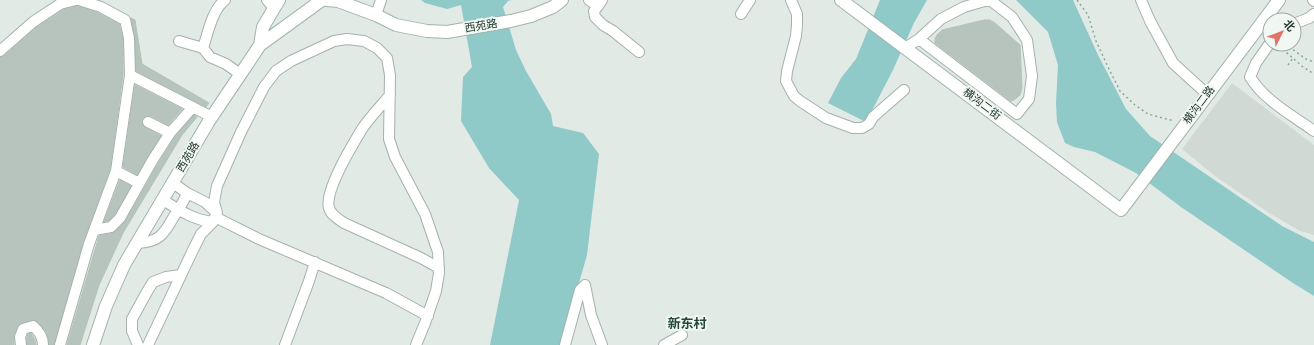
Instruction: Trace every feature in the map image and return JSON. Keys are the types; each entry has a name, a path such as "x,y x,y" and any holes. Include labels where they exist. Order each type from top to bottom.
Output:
{"main road":[{"name":"西苑路","path":"93,345 106,306 124,265 212,117 240,74 260,45 322,0"},
{"name":"西苑路","path":"334,0 376,15 396,25 447,32 511,22 532,16 553,7 562,0"},
{"name":"横沟二街","path":"841,0 1121,210"},
{"name":"横沟二路","path":"1121,210 1278,0"},
{"path":"260,45 263,27 273,3"}],"street":[{"path":"0,51 33,22 60,4 78,0 101,7 125,20 129,38 130,75 116,171 94,230 60,345"},
{"path":"376,15 381,0"},
{"path":"589,0 600,3 594,11 595,17 603,25 614,31 639,52"},
{"path":"741,14 750,0"},
{"path":"792,0 797,25 786,81 794,96 800,101 826,118 853,128 862,128 869,124 873,117 904,90"},
{"path":"905,48 919,38 940,19 964,7 989,0 1012,16 1027,40 1032,76 1029,99 1017,114 919,38"},
{"path":"1141,0 1173,63 1207,94"},
{"path":"203,48 214,16 222,1"},
{"path":"1302,21 1310,18 1314,14"},
{"path":"148,345 201,234 215,218 214,202 217,186 227,160 254,106 276,71 305,54 334,41 347,38 364,41 376,48 387,58 390,75 389,139 395,157 425,214 438,252 439,268 436,291 416,345"},
{"path":"179,40 203,48 210,57 226,64 240,74"},
{"path":"1264,52 1256,63 1250,77 1256,87 1314,131"},
{"path":"130,75 212,117"},
{"path":"981,105 990,94"},
{"path":"390,95 362,129 335,176 328,202 329,209 333,215 344,223 421,258 439,268"},
{"path":"94,230 111,227 120,218 129,205 139,182 170,133 193,107"},
{"path":"148,122 170,133"},
{"path":"116,171 139,182"},
{"path":"173,183 205,202 215,218"},
{"path":"137,243 148,242 162,235 179,210 188,193"},
{"path":"163,200 198,219 215,218 386,293 428,316"},
{"path":"285,345 315,262"},
{"path":"138,345 132,331 132,319 148,290 154,282 166,277 181,275"},
{"path":"565,345 580,290 585,285 591,315 602,345"},
{"path":"21,345 20,338 23,329 33,326 38,330 43,340 42,345"},
{"path":"664,345 682,335"}],"path":[{"path":"1077,0 1088,15 1096,41 1120,91 1135,105 1148,114 1186,123"},
{"path":"1286,52 1303,67 1314,74"},
{"path":"1297,52 1306,59 1314,62"},
{"path":"1288,65 1293,58"}],"shaded area":[{"path":"1232,83 1314,145 1314,235 1300,231 1269,213 1215,176 1182,149"}],"water":[{"path":"421,0 511,0 508,1 503,7 516,50 526,71 551,114 553,126 583,133 599,154 587,255 561,345 490,345 519,200 489,168 461,121 463,77 472,67 461,5 447,9 425,3"},
{"path":"880,0 927,0 914,23 892,72 866,122 828,103 841,78 856,59"},
{"path":"1016,0 1073,0 1098,55 1126,109 1150,136 1282,226 1314,242 1314,296 1181,207 1136,173 1095,152 1074,147 1065,143 1057,122 1056,103 1058,65 1048,32"}],"building":[{"path":"77,6 98,13 119,24 123,39 123,75 110,169 83,242 54,345 49,345 46,331 34,320 18,325 14,335 14,345 0,345 0,57 4,56 37,27 63,10"},
{"path":"131,18 135,20 142,64 209,103 206,107 136,71 135,38"},
{"path":"984,20 990,20 995,23 1020,45 1022,88 1020,95 1014,100 1011,101 935,43 937,35 942,30"},
{"path":"135,85 182,109 168,125 151,116 145,116 142,119 143,126 161,136 137,175 123,167"},
{"path":"194,115 197,117 182,135 123,233 99,285 80,345 67,345 99,236 113,233 125,222 175,137"},
{"path":"120,180 131,186 115,214 108,221 104,222"},
{"path":"31,333 36,345 27,345 28,334"}],"district":[{"name":"新东村","path":"687,323"}]}
